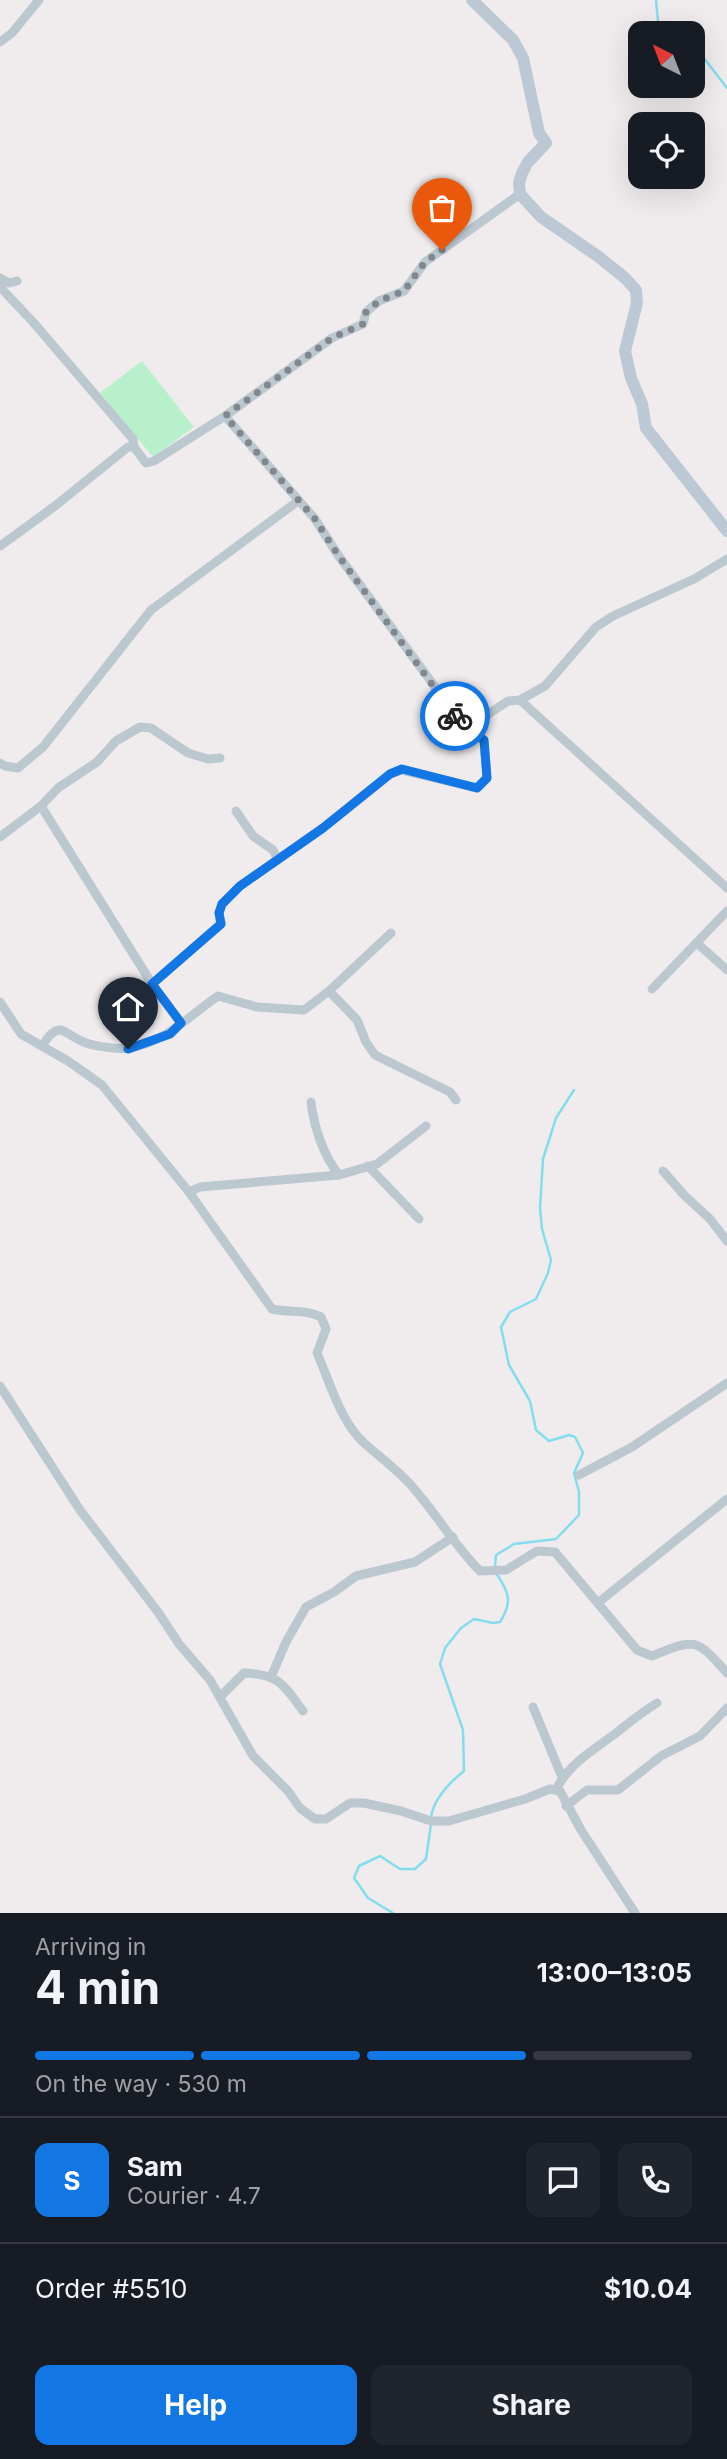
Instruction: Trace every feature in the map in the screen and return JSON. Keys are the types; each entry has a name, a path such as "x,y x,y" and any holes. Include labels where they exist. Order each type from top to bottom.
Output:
{"street":[{"path":"0,41 12,33 39,0"},
{"path":"472,0 513,40 523,58 539,133 546,143 528,162 522,173 520,194 541,217 599,257 636,290 636,310 625,351 631,378 642,404 646,428 727,531"},
{"path":"0,287 133,439 134,447 146,463 154,461 225,416 332,338 363,324 366,312 379,301 404,291 425,262 520,194"},
{"path":"0,278 9,283 17,281"},
{"path":"152,984 221,924 219,913 222,904 240,886 346,810 390,774 402,769 477,788 487,778 484,740 466,729 338,555 315,519 225,416"},
{"path":"0,546 128,447 134,447"},
{"path":"0,762 5,766 18,768 43,747 150,610 298,501"},
{"path":"466,729 508,701 520,700 545,686 596,627 613,616 694,579 727,559"},
{"path":"520,700 727,888"},
{"path":"0,837 41,806 58,788 97,762 116,741 140,727 151,729 188,753 208,759 220,758"},
{"path":"41,806 152,984 181,1023"},
{"path":"236,811 253,836 272,850 278,860"},
{"path":"652,989 727,911"},
{"path":"42,1046 48,1036 57,1030 64,1030 86,1043 128,1049 170,1034 218,996 257,1007 304,1010 329,991 391,933"},
{"path":"698,944 727,970"},
{"path":"329,991 356,1020 375,1055 450,1092 456,1100"},
{"path":"0,1003 21,1034 102,1085 189,1192 272,1309 285,1312 308,1310 321,1317 326,1329 317,1353 344,1415 363,1442 385,1459 414,1488 480,1571 506,1570 537,1551 555,1552 637,1650 652,1656 683,1643 704,1647 727,1673"},
{"path":"311,1102 314,1123 332,1167 339,1175"},
{"path":"189,1192 200,1187 339,1175 377,1164 426,1126"},
{"path":"368,1166 419,1219"},
{"path":"663,1171 710,1219 727,1241"},
{"path":"579,1475 632,1447 727,1383"},
{"path":"0,1386 80,1510 158,1612 179,1644 210,1679 253,1756 288,1791 300,1808 315,1819 326,1819 350,1804 364,1803 431,1821 449,1821 550,1789 556,1790 635,1913"},
{"path":"599,1602 727,1499"},
{"path":"271,1676 306,1607 356,1576 415,1562 453,1537"},
{"path":"220,1697 244,1673 265,1674 281,1681 303,1711"},
{"path":"556,1790 562,1777 636,1716 657,1703"},
{"path":"533,1707 562,1777"},
{"path":"566,1806 587,1790 618,1790 661,1756 700,1735 727,1708"}],"green space":[{"path":"142,361 194,427 153,457 100,393"}],"waterway":[{"path":"656,0 658,21"},
{"path":"705,59 727,88"},
{"path":"495,1567 496,1555 514,1544 556,1539 579,1515 579,1492 574,1473 583,1453 575,1437 569,1435 549,1441 536,1430 530,1401 509,1365 501,1327 510,1312 536,1299 548,1273 551,1260 542,1229 540,1208 543,1159 556,1118 574,1090"},
{"path":"431,1817 435,1803 443,1791 464,1771 463,1730 440,1664 445,1648 461,1628 474,1619 500,1622 507,1609 508,1597 496,1573"},
{"path":"393,1913 368,1898 354,1878 359,1866 380,1856 400,1869 415,1869 426,1859 431,1824"}],"way so far":[{"path":"442,250 425,262 404,291 379,301 366,312 363,324 332,338 225,416 315,519 338,555 455,716"}],"route":[{"path":"128,1049 170,1034 181,1023 152,984 221,924 219,913 222,904 240,886 323,828 390,774 402,769 477,788 487,778 484,740 466,729 455,716"}]}
